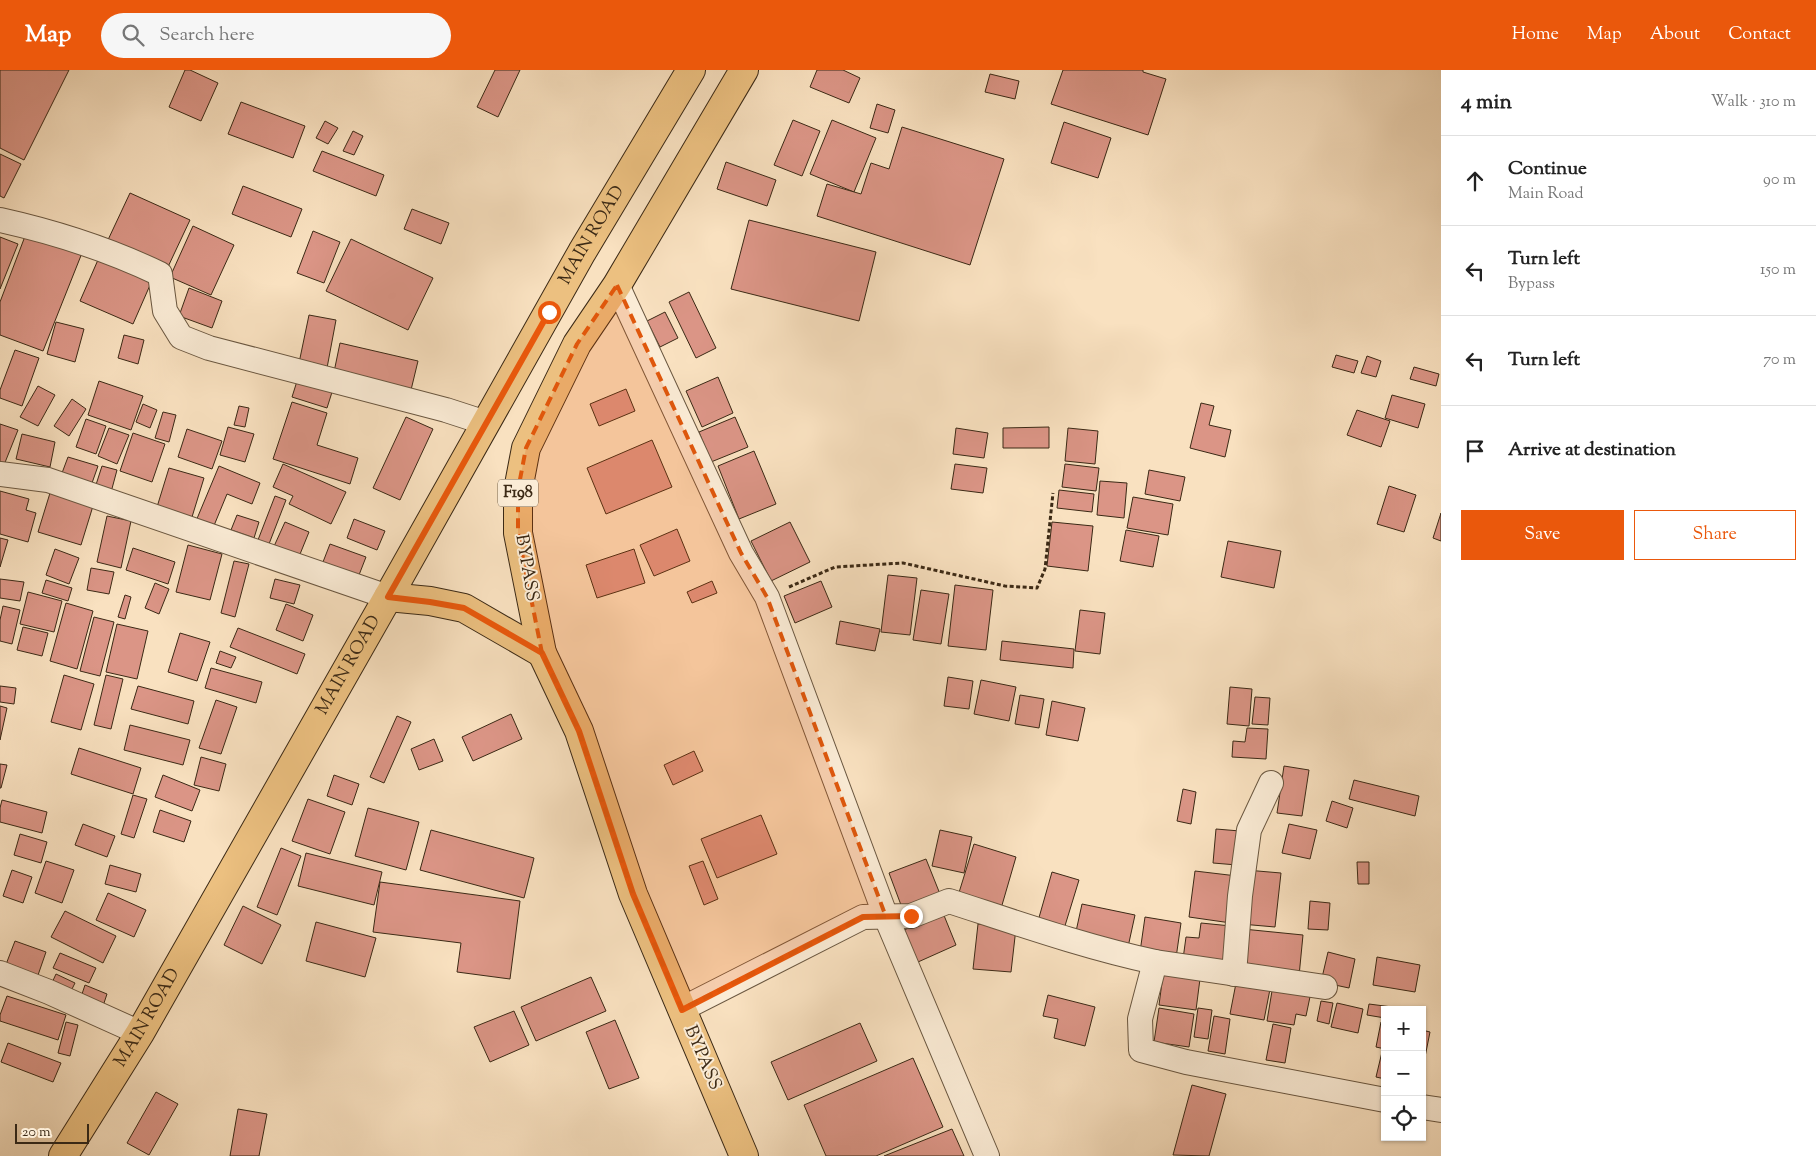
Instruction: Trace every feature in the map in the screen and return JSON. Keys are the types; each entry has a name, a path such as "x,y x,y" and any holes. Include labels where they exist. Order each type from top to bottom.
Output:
{"main road":[{"name":"MAIN ROAD","path":"64,1156 140,1033 582,252 691,70"},
{"path":"617,285 736,72"},
{"name":"BYPASS","path":"617,285 577,344 526,448 518,490 518,533 542,653 579,731 633,894 744,1156"},
{"path":"388,597 464,608 542,653"}],"street":[{"path":"0,220 45,231 136,263 160,274 165,311 181,337 209,348 446,410 486,423"},
{"path":"617,285 741,553 767,596 886,917 987,1156"},
{"path":"0,474 48,480 388,597"},
{"path":"1234,974 1240,896 1249,830 1271,783"},
{"path":"682,1010 863,917 911,916 949,901 1057,936 1127,956 1155,962 1325,987"},
{"path":"1155,962 1140,1019 1141,1050 1186,1062 1381,1099"},
{"path":"0,973 49,992 140,1033"},
{"path":"1426,1108 1441,1110"}],"path":[{"path":"767,596 835,567 904,563 1005,586 1037,588 1044,569 1052,493"}],"highlighted area":[{"path":"617,285 741,553 767,597 886,917 863,917 682,1009 633,894 579,731 542,653 518,533 518,490 526,448 577,344"}],"building":[{"path":"0,70 69,70 24,160 0,148"},
{"path":"185,70 190,70 218,83 201,121 169,107"},
{"path":"495,70 520,70 498,117 477,107"},
{"path":"817,70 843,70 860,78 849,103 810,87"},
{"path":"1063,70 1143,70 1143,72 1166,79 1148,135 1051,104"},
{"path":"990,74 1019,81 1015,99 985,92"},
{"path":"241,102 305,126 293,158 228,134"},
{"path":"877,104 895,110 888,133 870,128"},
{"path":"793,120 820,131 802,176 774,165"},
{"path":"832,120 876,138 854,192 810,174"},
{"path":"325,121 338,128 328,144 316,138"},
{"path":"1064,122 1111,138 1098,178 1051,163"},
{"path":"902,127 1004,159 970,265 817,216 827,184 861,194 871,163 889,169"},
{"path":"353,131 363,136 354,155 343,151"},
{"path":"322,151 384,175 376,196 313,171"},
{"path":"0,154 21,164 4,198 0,196"},
{"path":"726,162 776,180 767,206 717,189"},
{"path":"243,186 302,209 291,237 232,214"},
{"path":"130,193 190,220 167,269 107,242"},
{"path":"412,209 449,223 441,244 404,229"},
{"path":"749,220 876,252 859,321 731,289"},
{"path":"193,226 234,245 211,295 170,277"},
{"path":"27,231 82,253 43,351 0,335 0,302"},
{"path":"313,231 340,242 324,283 297,273"},
{"path":"0,237 18,244 0,289"},
{"path":"351,239 433,278 408,330 326,291"},
{"path":"101,253 154,276 133,324 80,301"},
{"path":"189,288 222,301 212,328 179,316"},
{"path":"689,292 716,348 696,358 669,302"},
{"path":"665,312 678,338 660,347 647,321"},
{"path":"309,315 336,320 327,368 299,363"},
{"path":"56,322 84,329 75,362 47,354"},
{"path":"124,335 144,340 138,364 118,358"},
{"path":"340,343 418,361 411,390 334,372"},
{"path":"15,350 39,358 22,406 0,398 0,390"},
{"path":"1336,355 1358,361 1354,373 1332,367"},
{"path":"1367,356 1381,361 1376,377 1361,373"},
{"path":"1414,367 1439,374 1436,386 1410,379"},
{"path":"718,377 733,413 702,427 686,391"},
{"path":"298,378 333,389 327,408 292,397"},
{"path":"99,381 143,396 131,430 88,415"},
{"path":"38,386 55,395 38,426 20,417"},
{"path":"626,389 635,411 599,426 590,404"},
{"path":"1392,395 1425,404 1418,428 1385,418"},
{"path":"72,399 86,409 69,436 54,426"},
{"path":"292,402 327,413 317,445 358,458 350,484 273,459"},
{"path":"1201,403 1214,406 1209,425 1231,430 1225,457 1190,448"},
{"path":"143,404 157,410 150,428 136,422"},
{"path":"239,406 249,408 245,427 234,425"},
{"path":"1357,410 1390,421 1381,447 1347,435"},
{"path":"163,412 176,415 169,442 155,438"},
{"path":"406,417 433,429 400,500 373,488"},
{"path":"735,417 748,447 711,462 699,432"},
{"path":"86,419 106,426 96,454 76,447"},
{"path":"0,424 18,430 4,465 0,463"},
{"path":"228,427 254,434 245,462 220,455"},
{"path":"1049,427 1049,448 1003,448 1003,428"},
{"path":"109,428 129,435 117,464 98,456"},
{"path":"956,428 988,433 984,458 953,454"},
{"path":"1068,428 1098,431 1095,464 1065,461"},
{"path":"187,429 222,441 212,469 178,457"},
{"path":"133,433 165,444 152,482 120,471"},
{"path":"22,434 55,442 50,467 16,459"},
{"path":"652,440 672,487 606,514 587,468"},
{"path":"754,451 776,504 739,519 718,466"},
{"path":"68,457 98,466 92,483 62,473"},
{"path":"283,464 346,492 331,524 289,504 293,496 273,487"},
{"path":"955,464 987,468 983,493 951,489"},
{"path":"1065,464 1099,468 1096,491 1062,487"},
{"path":"102,466 117,470 110,496 94,491"},
{"path":"219,466 260,483 252,504 227,494 213,528 196,521"},
{"path":"169,468 204,478 192,517 157,507"},
{"path":"1149,470 1185,477 1180,501 1145,494"},
{"path":"1100,481 1127,483 1124,518 1097,515"},
{"path":"1389,486 1416,495 1404,532 1377,524"},
{"path":"1059,490 1094,494 1092,512 1057,508"},
{"path":"0,491 29,499 26,510 36,513 28,542 0,534"},
{"path":"50,493 93,506 81,545 38,532"},
{"path":"275,496 286,500 269,544 258,540"},
{"path":"1133,497 1173,504 1168,535 1127,528"},
{"path":"1441,513 1441,541 1433,538"},
{"path":"237,515 259,522 254,538 231,530"},
{"path":"107,516 131,521 121,568 97,562"},
{"path":"354,519 385,531 377,550 347,538"},
{"path":"285,522 309,532 296,564 271,553"},
{"path":"790,522 810,562 771,581 751,541"},
{"path":"1052,522 1093,526 1088,571 1047,566"},
{"path":"677,529 690,561 654,576 640,545"},
{"path":"1126,530 1159,536 1153,567 1120,561"},
{"path":"0,538 8,540 0,567"},
{"path":"1228,541 1281,551 1274,588 1221,577"},
{"path":"330,544 366,557 359,575 323,562"},
{"path":"188,545 222,554 210,600 176,592"},
{"path":"133,548 175,562 168,584 126,570"},
{"path":"55,549 79,558 69,584 46,575"},
{"path":"634,549 645,583 597,598 586,565"},
{"path":"234,561 249,564 235,617 221,613"},
{"path":"91,568 114,572 109,594 87,590"},
{"path":"888,575 917,578 910,635 881,632"},
{"path":"0,579 24,582 20,601 0,598"},
{"path":"275,579 300,585 294,604 270,598"},
{"path":"46,580 72,588 68,601 42,593"},
{"path":"712,581 717,593 692,603 687,592"},
{"path":"821,581 832,607 795,623 784,596"},
{"path":"155,583 169,589 159,614 145,608"},
{"path":"955,585 993,590 986,650 948,646"},
{"path":"921,590 949,594 941,644 913,640"},
{"path":"28,592 62,601 54,632 20,624"},
{"path":"125,595 131,597 125,619 118,617"},
{"path":"66,603 93,611 77,669 50,661"},
{"path":"286,604 313,615 303,641 276,630"},
{"path":"3,606 20,610 12,644 0,641 0,620"},
{"path":"1080,610 1105,613 1100,654 1075,651"},
{"path":"94,617 114,622 100,676 80,671"},
{"path":"840,621 880,629 875,651 836,644"},
{"path":"117,624 148,631 137,679 106,672"},
{"path":"23,627 48,633 42,656 17,650"},
{"path":"238,628 305,654 297,674 230,647"},
{"path":"180,633 210,642 197,681 168,672"},
{"path":"1002,641 1074,649 1073,668 1000,660"},
{"path":"220,651 236,657 231,668 216,663"},
{"path":"211,668 262,682 256,703 205,688"},
{"path":"64,675 94,684 81,730 51,722"},
{"path":"106,675 123,679 111,729 94,725"},
{"path":"948,677 973,681 969,709 944,706"},
{"path":"981,680 1016,687 1009,721 974,714"},
{"path":"0,686 16,688 14,704 0,702"},
{"path":"138,686 194,701 188,724 131,709"},
{"path":"1230,687 1252,689 1249,726 1227,724"},
{"path":"1020,695 1044,699 1039,728 1015,724"},
{"path":"1255,697 1270,698 1268,725 1252,724"},
{"path":"216,700 237,707 221,754 199,748"},
{"path":"1052,701 1085,708 1078,741 1046,735"},
{"path":"0,706 7,708 0,740"},
{"path":"511,714 522,739 473,761 462,737"},
{"path":"397,716 411,722 384,783 370,777"},
{"path":"130,725 190,740 183,765 124,750"},
{"path":"1247,728 1268,729 1266,759 1232,757 1233,741 1245,742"},
{"path":"434,739 443,761 419,770 411,749"},
{"path":"79,748 141,768 133,794 71,774"},
{"path":"694,751 703,771 673,785 664,765"},
{"path":"201,757 226,764 219,791 194,785"},
{"path":"0,764 7,765 1,788 0,788"},
{"path":"1284,766 1309,770 1302,816 1277,813"},
{"path":"163,775 200,790 192,811 155,797"},
{"path":"334,775 359,784 352,805 327,796"},
{"path":"1354,780 1419,796 1415,816 1349,799"},
{"path":"1183,789 1196,792 1191,824 1177,821"},
{"path":"133,795 147,799 134,838 121,834"},
{"path":"308,799 345,812 330,854 292,841"},
{"path":"2,800 47,812 42,833 0,822"},
{"path":"1332,801 1353,808 1347,828 1326,821"},
{"path":"368,808 419,822 406,870 355,856"},
{"path":"160,810 191,821 184,842 153,832"},
{"path":"761,815 777,854 717,878 701,839"},
{"path":"83,824 115,836 107,857 75,845"},
{"path":"1289,824 1317,830 1310,859 1282,853"},
{"path":"1216,829 1240,831 1237,865 1213,863"},
{"path":"431,830 534,858 524,898 420,870"},
{"path":"940,830 972,837 964,873 932,866"},
{"path":"20,834 47,842 41,863 14,855"},
{"path":"974,844 1016,857 1000,912 957,899"},
{"path":"281,848 301,856 277,915 257,907"},
{"path":"306,853 382,872 374,905 298,886"},
{"path":"926,859 942,899 904,913 889,873"},
{"path":"46,861 74,870 62,903 35,893"},
{"path":"703,861 718,899 704,905 689,866"},
{"path":"1357,862 1369,862 1369,884 1358,884"},
{"path":"110,865 141,874 136,892 105,884"},
{"path":"12,870 32,877 23,903 3,896"},
{"path":"1246,870 1281,873 1275,927 1241,924"},
{"path":"1195,871 1237,876 1231,923 1189,917"},
{"path":"1052,872 1079,880 1064,929 1038,921"},
{"path":"380,882 520,901 510,979 457,972 461,943 373,932"},
{"path":"108,893 146,910 134,937 96,920"},
{"path":"1310,901 1330,903 1328,930 1308,929"},
{"path":"1082,904 1135,915 1128,947 1075,936"},
{"path":"243,906 281,925 262,964 224,945"},
{"path":"65,911 116,936 103,963 51,937"},
{"path":"943,913 956,945 918,962 904,930"},
{"path":"1145,917 1181,923 1176,958 1140,952"},
{"path":"316,922 376,938 365,977 306,961"},
{"path":"1201,923 1231,926 1228,963 1183,959 1186,937 1199,938"},
{"path":"978,924 1016,928 1011,972 973,969"},
{"path":"1243,929 1303,935 1299,976 1239,970"},
{"path":"15,941 46,952 37,978 5,967"},
{"path":"1328,952 1355,959 1349,988 1321,982"},
{"path":"60,953 96,968 89,983 53,968"},
{"path":"1377,957 1420,965 1415,992 1373,985"},
{"path":"1164,967 1201,971 1196,1010 1159,1005"},
{"path":"56,974 75,983 69,995 50,987"},
{"path":"591,977 606,1011 536,1041 521,1007"},
{"path":"1237,978 1271,984 1264,1020 1230,1014"},
{"path":"85,985 107,994 102,1009 80,1000"},
{"path":"1273,985 1311,992 1306,1016 1296,1014 1294,1025 1267,1021"},
{"path":"1048,995 1095,1007 1085,1046 1054,1038 1058,1019 1043,1016"},
{"path":"7,996 66,1015 58,1040 0,1021 0,1015"},
{"path":"1321,1001 1333,1003 1329,1024 1317,1021"},
{"path":"1337,1003 1363,1009 1358,1033 1331,1027"},
{"path":"1369,1004 1384,1006 1381,1006 1381,1017 1367,1015"},
{"path":"1159,1008 1194,1014 1189,1047 1154,1042"},
{"path":"1198,1008 1212,1010 1208,1039 1194,1037"},
{"path":"514,1011 529,1045 490,1062 474,1027"},
{"path":"1214,1016 1230,1019 1225,1054 1208,1051"},
{"path":"615,1020 639,1078 609,1089 586,1032"},
{"path":"66,1022 78,1025 70,1056 58,1053"},
{"path":"1381,1022 1381,1048 1376,1047"},
{"path":"860,1023 877,1061 788,1100 771,1062"},
{"path":"1273,1024 1291,1028 1285,1063 1266,1060"},
{"path":"1426,1031 1430,1032 1426,1052"},
{"path":"8,1043 61,1063 53,1082 1,1062"},
{"path":"1381,1056 1381,1078 1376,1077"},
{"path":"913,1058 943,1127 876,1156 826,1156 804,1105"},
{"path":"1192,1085 1226,1094 1209,1156 1173,1155"},
{"path":"156,1092 178,1104 149,1155 127,1143"},
{"path":"238,1109 267,1114 259,1156 230,1156"},
{"path":"952,1129 964,1156 884,1156"}],"route":[{"path":"549,312 388,597 464,608 542,653 579,731 633,894 682,1010 863,917 911,916"}]}
